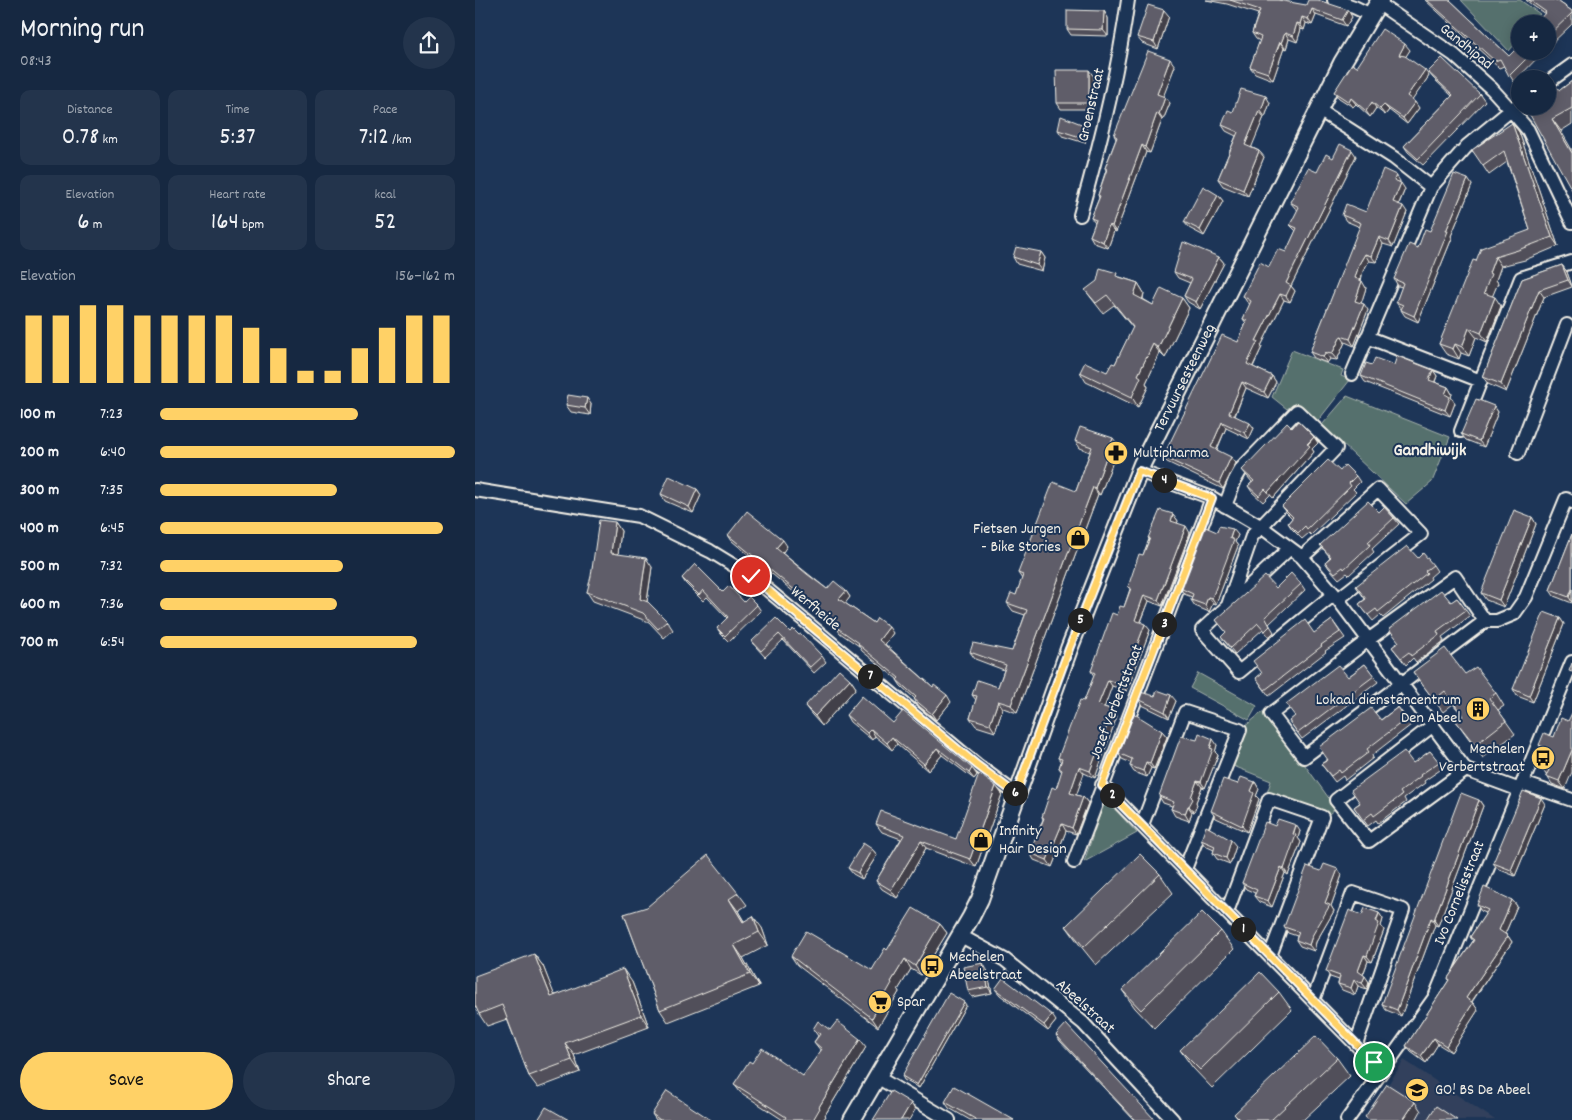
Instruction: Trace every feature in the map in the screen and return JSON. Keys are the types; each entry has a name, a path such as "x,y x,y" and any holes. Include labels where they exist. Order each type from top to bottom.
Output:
{"street":[{"name":"Groenstraat","path":"1080,215 1122,49 1128,0"},
{"name":"Gandhipad","path":"1334,0 1354,7 1377,6 1454,55 1491,89 1511,103"},
{"name":"Tervuursesteenweg","path":"851,1120 961,936 979,899 1069,649 1139,471 1342,64 1377,6"},
{"path":"1556,77 1572,65"},
{"path":"1352,374 1431,187 1467,146 1511,109"},
{"path":"1319,110 1394,158 1431,187"},
{"name":"Gandhipad","path":"1520,115 1572,222"},
{"path":"1461,431 1521,278 1572,262"},
{"path":"1518,453 1567,325 1572,331"},
{"path":"1367,338 1481,381"},
{"path":"1225,506 1242,468 1297,411 1336,448 1252,536 1227,608"},
{"path":"1139,471 1212,498 1260,526 1302,557 1336,596 1466,770 1572,800"},
{"path":"1290,548 1202,630 1239,672 1336,596 1421,534 1378,489 1302,557"},
{"name":"Werfheide","path":"475,490 639,516 710,551 751,576 977,765 1016,794"},
{"name":"Jozef Verbertstraat","path":"1074,862 1212,498"},
{"path":"1485,621 1455,577 1271,714 1303,757 1485,621 1497,621 1514,614 1526,597 1566,499 1572,502"},
{"name":"Ivo Cornelisstraat","path":"1347,1120 1435,997 1572,662"},
{"path":"1142,825 1185,712 1240,730 1185,869"},
{"path":"1432,726 1336,800 1369,841 1466,770"},
{"path":"1102,785 1382,1071"},
{"path":"1227,912 1269,799 1322,818 1270,956"},
{"path":"1313,1000 1353,893 1403,910 1355,1044"},
{"name":"Abeelstraat","path":"961,936 1005,960 1083,1023 1173,1120"},
{"path":"877,1077 949,1120"}],"shaded area":[{"name":"GO! BS De Abeel","path":"1404,1060 1495,1120 1365,1120"}],"green space":[{"path":"1461,0 1520,0 1540,14 1511,15 1511,49 1509,51"},
{"path":"1292,350 1343,370 1341,376 1350,380 1317,422 1295,403 1287,409 1272,397"},
{"path":"1347,396 1450,437 1432,482 1406,504 1322,425"},
{"path":"1198,673 1257,706 1249,720 1190,688"},
{"path":"1265,710 1336,808 1329,814 1267,793 1271,781 1231,765 1244,727"},
{"path":"1109,803 1137,833 1084,862 1103,805"}],"building":[{"path":"1230,0 1278,0 1306,5 1308,0 1318,0 1348,10 1342,20 1312,9 1308,19 1302,17 1300,24 1297,23 1293,36 1285,33 1268,73 1250,67 1261,37 1252,33 1260,10"},
{"path":"1427,0 1450,0 1509,56 1511,54 1511,60 1525,60 1515,70 1511,70 1509,76 1500,59 1495,61"},
{"path":"1529,0 1556,0 1572,11 1572,13 1556,28 1556,15 1543,15 1546,12"},
{"path":"1148,5 1164,10 1154,42 1137,37"},
{"path":"1067,10 1104,11 1103,30 1067,29"},
{"path":"1382,29 1405,44 1399,55 1405,56 1425,70 1407,96 1415,102 1403,118 1384,105 1380,109 1372,102 1366,111 1351,98 1349,102 1334,92 1352,64 1357,67"},
{"path":"1148,51 1170,59 1157,94 1165,97 1145,147 1142,145 1112,226 1109,225 1103,242 1090,236 1096,220 1091,218 1100,196 1098,195 1107,169 1105,168 1117,137 1114,135"},
{"path":"1442,58 1480,94 1418,159 1404,146 1453,95 1428,72"},
{"path":"1056,70 1089,70 1089,103 1057,103"},
{"path":"1572,81 1572,108 1552,119 1572,153 1572,190 1530,115 1556,115 1556,87 1560,90"},
{"path":"1241,89 1266,96 1245,145 1259,151 1243,190 1218,179 1238,132 1222,125 1228,110 1233,112"},
{"path":"1061,116 1084,125 1080,137 1058,130"},
{"path":"1512,123 1552,237 1495,257 1484,293 1495,297 1481,333 1469,328 1462,347 1455,344 1453,349 1439,344 1473,260 1476,261 1481,248 1530,230 1504,151 1483,166 1472,150"},
{"path":"1340,144 1352,150 1286,283 1291,286 1286,296 1280,294 1256,341 1258,341 1247,364 1272,376 1264,392 1242,382 1229,413 1250,423 1245,433 1222,422 1211,447 1231,457 1219,483 1163,457 1222,335 1238,342 1247,321 1243,319 1251,301 1243,296 1260,262 1269,267 1278,249 1286,252 1297,228 1290,225 1299,207 1290,202 1308,168 1317,172 1326,154 1333,158"},
{"path":"1383,169 1396,175 1394,180 1401,183 1393,202 1403,206 1389,241 1379,237 1371,256 1365,254 1359,264 1355,278 1362,281 1355,301 1364,304 1350,339 1341,336 1332,354 1326,353 1323,357 1310,352 1361,223 1342,215 1346,204 1366,212"},
{"path":"1454,174 1468,179 1414,316 1401,310 1403,305 1396,302 1403,283 1394,279 1409,244 1418,248 1425,229 1430,231"},
{"path":"1203,186 1218,195 1200,230 1184,222"},
{"path":"1183,242 1219,257 1196,302 1184,296 1192,279 1174,272"},
{"path":"1016,247 1041,252 1037,265 1013,257"},
{"path":"1562,265 1568,280 1539,290 1501,384 1483,377 1522,279"},
{"path":"1100,268 1117,273 1116,276 1138,283 1134,295 1153,305 1161,288 1182,298 1158,348 1153,344 1138,375 1141,377 1132,397 1080,372 1085,362 1107,372 1112,363 1115,364 1133,327 1107,295 1096,303 1085,290 1097,281"},
{"path":"1397,356 1433,370 1429,380 1448,387 1445,394 1450,397 1445,410 1361,376 1366,363 1372,365 1375,358 1394,365"},
{"path":"568,395 587,398 585,408 566,405"},
{"path":"1476,399 1494,406 1479,441 1461,434"},
{"path":"1298,421 1314,437 1307,444 1310,446 1268,492 1265,489 1259,496 1248,486 1254,481 1242,470 1287,423 1292,428"},
{"path":"1080,427 1113,438 1095,488 1093,487 1011,705 998,701 990,724 970,718 977,696 972,695 977,680 998,687 1006,665 970,652 973,643 1012,651 1027,610 1007,603 1011,593 1016,595 1023,575 1018,573 1053,482 1076,491 1092,447 1075,441"},
{"path":"1328,460 1340,471 1345,465 1356,476 1349,483 1351,486 1307,529 1305,526 1298,533 1288,523 1293,517 1282,506"},
{"path":"669,476 697,489 689,507 661,494"},
{"path":"1368,501 1379,512 1384,507 1394,518 1368,542 1370,545 1344,569 1343,567 1335,573 1325,562 1331,557 1320,545"},
{"path":"1160,510 1173,514 1171,521 1186,526 1158,600 1144,595 1135,620 1145,624 1122,685 1108,680 1098,705 1113,710 1090,771 1079,767 1070,793 1083,797 1072,828 1062,824 1047,860 1030,853 1044,818 1042,817 1052,787 1056,789 1062,770 1059,768 1062,759 1058,758 1080,700 1084,701 1095,673 1091,671 1112,613 1117,615 1120,606 1124,607 1131,588 1128,587 1139,554 1143,555"},
{"path":"1514,510 1532,517 1499,600 1481,593"},
{"path":"747,511 783,540 776,548 807,574 827,589 834,581 846,591 839,599 874,623 877,618 889,627 879,640 933,687 934,685 947,695 932,714 914,699 916,697 897,680 899,678 728,535"},
{"path":"599,520 615,522 611,553 646,558 640,599 648,602 667,621 658,629 643,613 587,592"},
{"path":"1203,526 1217,532 1219,526 1233,529 1230,538 1234,540 1212,598 1208,597 1205,605 1191,600 1193,594 1180,588"},
{"path":"1572,534 1572,589 1569,597 1550,590"},
{"path":"1407,546 1418,558 1423,553 1433,565 1425,571 1427,573 1378,612 1376,609 1368,615 1359,604 1366,599 1356,586"},
{"path":"695,564 723,592 729,586 744,602 749,597 757,605 725,636 717,628 728,617 703,590 699,595 682,578"},
{"path":"1291,573 1301,584 1265,617 1270,626 1265,631 1258,623 1231,648 1221,637 1226,632 1216,620 1265,576 1276,588"},
{"path":"1441,590 1451,602 1457,598 1466,610 1437,631 1439,635 1411,656 1409,652 1401,658 1392,647 1399,642 1389,629"},
{"path":"1544,612 1560,618 1529,696 1513,689"},
{"path":"776,618 790,632 793,629 799,635 801,634 822,656 810,667 779,634 761,651 752,641"},
{"path":"1305,620 1314,633 1332,620 1340,632 1265,690 1256,678 1262,673 1253,661"},
{"name":"Lokaal dienstencentrum Den Abeel","path":"1445,648 1465,674 1476,667 1496,693 1489,698 1506,721 1475,745 1456,721 1463,716 1445,691 1434,700 1413,672"},
{"path":"1365,664 1374,676 1298,733 1289,721 1295,716 1286,704 1338,665 1348,677"},
{"path":"839,669 850,679 815,716 805,706"},
{"path":"1157,690 1171,695 1165,712 1138,699 1140,692 1155,696"},
{"path":"862,696 893,723 903,711 972,768 969,773 937,748 924,764 892,737 887,743 871,729 867,733 846,715"},
{"path":"1398,707 1406,719 1367,749 1369,752 1341,773 1339,770 1331,776 1321,764 1328,760 1319,747 1371,708 1381,720"},
{"path":"1133,713 1162,731 1150,763 1146,762 1143,771 1130,766 1132,759 1118,753"},
{"path":"1572,713 1572,750 1559,781 1546,776 1549,770 1541,767 1549,749 1539,745 1544,733 1554,737 1561,718 1568,721"},
{"path":"1199,733 1213,739 1210,748 1213,749 1201,782 1197,781 1191,797 1193,799 1185,814 1171,809 1174,802 1159,796 1181,736 1197,740"},
{"path":"1404,751 1413,763 1430,751 1439,762 1400,792 1402,795 1374,816 1372,813 1363,820 1354,807 1360,803 1351,790"},
{"path":"979,774 996,786 970,859 921,841 891,890 876,881 904,835 876,824 881,811 956,839"},
{"path":"1241,777 1255,782 1251,791 1254,793 1242,826 1211,811 1223,779 1238,784"},
{"path":"1523,791 1541,798 1511,870 1493,863"},
{"path":"1461,793 1479,800 1434,920 1431,918 1397,1010 1382,1004"},
{"path":"1278,819 1296,825 1293,834 1296,835 1284,869 1281,867 1268,901 1254,896 1257,890 1242,883 1265,822 1275,826"},
{"path":"1206,826 1231,840 1226,858 1213,853 1215,846 1201,840"},
{"path":"863,843 872,849 858,873 848,868"},
{"path":"1140,854 1160,874 1084,947 1066,926"},
{"path":"708,855 738,893 729,899 743,922 753,916 759,932 734,945 750,974 660,1010 624,914 647,907"},
{"path":"1324,864 1338,869 1325,903 1330,905 1312,936 1309,945 1296,940 1299,932 1284,927 1307,866 1321,871"},
{"path":"1484,887 1512,900 1499,930 1508,936 1466,998 1473,1003 1446,1046 1434,1038 1421,1056 1406,1046 1474,940 1470,937 1488,910 1477,905"},
{"path":"913,908 940,924 915,966 905,959 872,1018 791,956 806,931 872,970"},
{"path":"1365,908 1379,913 1376,921 1379,923 1367,956 1364,955 1358,971 1365,976 1362,983 1354,980 1351,988 1338,984 1340,976 1326,971 1349,910 1362,915"},
{"path":"1202,912 1221,931 1141,1010 1122,990"},
{"path":"534,954 551,997 623,969 641,1015 565,1043 572,1060 529,1076 502,1005 479,1014 475,1005 475,976"},
{"path":"983,963 988,987 968,991 963,967"},
{"path":"1260,972 1279,992 1200,1070 1180,1050"},
{"path":"1003,978 1052,1015 1044,1025 995,989"},
{"path":"949,993 964,1002 917,1085 902,1076"},
{"path":"818,1021 830,1030 837,1021 860,1039 813,1120 784,1120 786,1117 734,1084 749,1061 752,1063 762,1048 803,1076 822,1049 814,1042 820,1034 813,1029"},
{"path":"1066,1024 1155,1120 1135,1120 1056,1035"},
{"path":"1316,1036 1337,1058 1271,1120 1240,1120 1234,1114"},
{"path":"1387,1084 1415,1102 1403,1120 1369,1120 1365,1117"},
{"path":"954,1086 1014,1120 977,1120 945,1102"},
{"path":"667,1091 711,1120 660,1120 652,1114"},
{"path":"891,1091 911,1103 901,1120 873,1120"},
{"path":"1436,1106 1457,1120 1427,1120"},
{"path":"546,1107 569,1120 538,1120"}],"place":[{"name":"Multipharma","path":"1116,453"},
{"name":"Fietsen Jurgen - Bike Stories","path":"1078,538"},
{"name":"Lokaal dienstencentrum Den Abeel","path":"1478,709"},
{"name":"Mechelen Verbertstraat","path":"1543,758"},
{"name":"Infinity Hair Design","path":"981,840"},
{"name":"Mechelen Abeelstraat","path":"932,966"},
{"name":"Spar","path":"880,1002"},
{"name":"GO! BS De Abeel","path":"1417,1090"}],"district":[{"name":"Gandhiwijk","path":"1430,451"}],"route":[{"path":"751,576 977,765 1016,794 1069,649 1139,471 1212,498 1102,785 1374,1062"}]}
